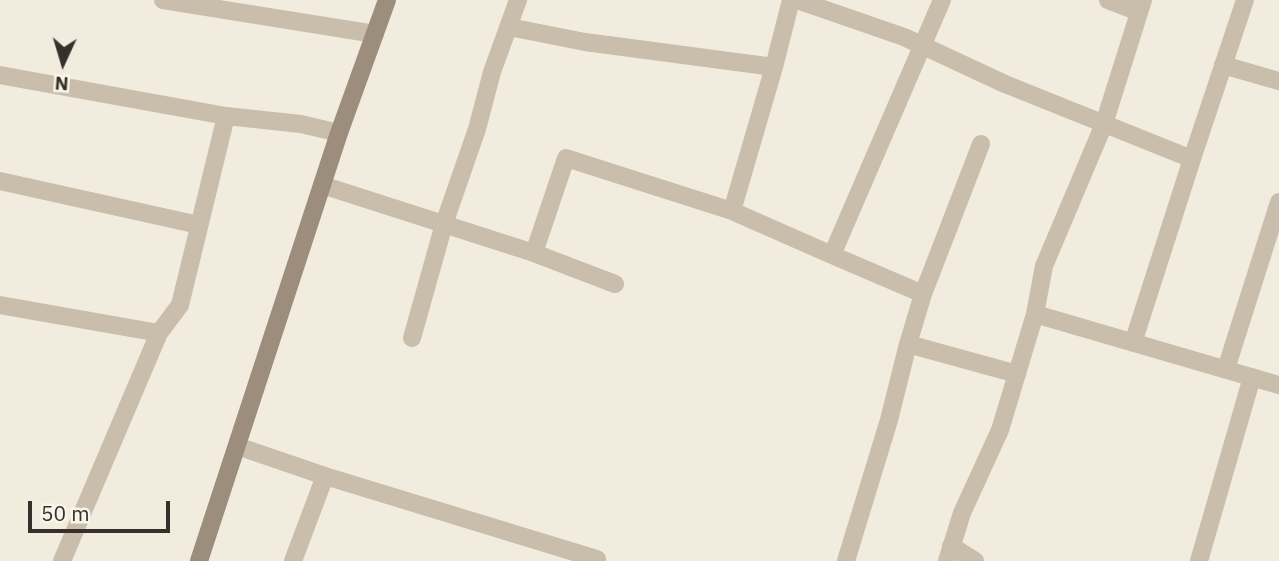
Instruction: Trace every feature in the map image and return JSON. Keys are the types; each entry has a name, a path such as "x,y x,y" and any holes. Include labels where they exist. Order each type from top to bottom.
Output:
{"street":[{"path":"163,0 376,34"},
{"path":"199,561 339,133 387,0"},
{"path":"412,338 444,224 477,129 492,72 518,0"},
{"path":"732,211 791,0"},
{"path":"797,0 904,37 1005,84 1192,159"},
{"path":"832,255 942,0"},
{"path":"975,561 949,554 962,513 1000,430 1035,314 1044,266 1104,124 1141,6 1108,0"},
{"path":"1133,343 1245,0"},
{"path":"509,27 585,42 774,67"},
{"path":"1223,65 1279,81"},
{"path":"0,75 226,116 301,124 339,133"},
{"path":"62,561 159,333 180,305 226,116"},
{"path":"846,561 889,420 923,294 981,145"},
{"path":"534,253 566,158 732,211 923,294"},
{"path":"0,181 199,225"},
{"path":"322,185 534,253 615,284"},
{"path":"1226,369 1279,202"},
{"path":"0,305 159,333"},
{"path":"1035,314 1279,385"},
{"path":"908,344 1017,374"},
{"path":"1199,561 1252,377"},
{"path":"236,446 597,559"},
{"path":"299,559 325,476"}]}
